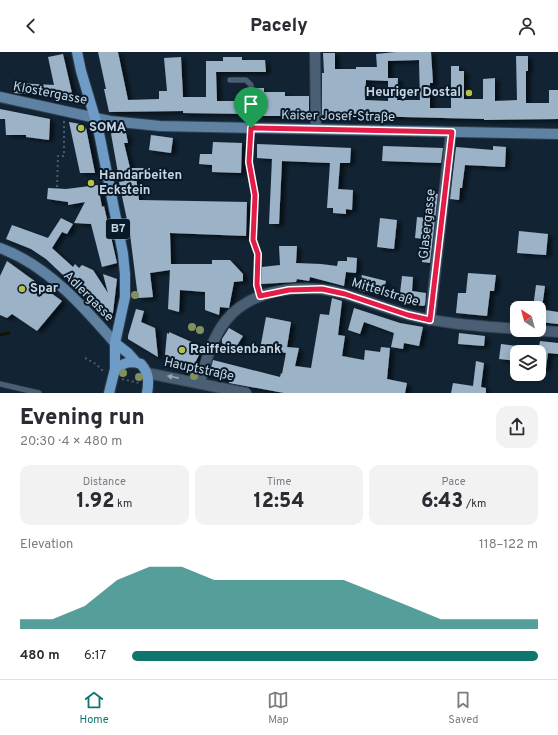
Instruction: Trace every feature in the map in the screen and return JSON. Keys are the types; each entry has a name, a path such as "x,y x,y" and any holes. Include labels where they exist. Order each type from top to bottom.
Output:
{"main road":[{"name":"B7","path":"77,52 81,71 98,128 125,274 125,297 115,343 115,369 109,393"},
{"path":"115,343 128,353 136,362"},
{"path":"115,369 130,361 141,364 147,373 147,393"}],"street":[{"path":"315,52 316,129"},
{"name":"Klostergasse","path":"0,97 94,116"},
{"name":"Kaiser Josef-Straße","path":"94,116 110,121 160,126 558,134"},
{"name":"Glasergasse","path":"430,320 452,132"},
{"name":"Adlergasse","path":"0,248 28,261 46,274 89,314 115,343"},
{"name":"Mittelstraße","path":"200,383 206,357 212,342 225,321 244,304 260,296 289,290 322,289 345,294 408,315 430,320 510,328"},
{"path":"546,331 558,332"},
{"name":"Hauptstraße","path":"147,373 246,393"}],"lane":[{"path":"230,80 246,80 251,85 249,162 255,195 253,240 258,254 257,285 260,296"},
{"path":"0,384 38,393"}],"path":[{"path":"57,187 58,156 64,156 64,111"}],"building":[{"path":"98,52 118,52 128,100 159,99 159,91 167,91 164,58 181,57 183,97 206,97 206,61 223,61 223,57 242,57 242,60 265,60 266,72 216,72 217,101 247,101 247,114 183,113 183,111 109,112"},
{"path":"396,52 431,52 433,83 430,83 430,108 451,108 451,66 459,66 459,71 464,71 464,99 483,99 483,79 495,78 495,101 517,100 516,56 528,56 528,71 526,71 526,103 549,103 549,90 558,90 558,119 484,120 322,115 322,73 324,73 323,53 335,53 335,69 377,67 376,54","holes":["419,60 420,100 397,100 398,78 388,78 388,61","366,80 388,81 388,101 365,100"]},
{"path":"63,54 72,93 59,96 14,93 15,83 54,85 48,57"},
{"path":"256,88 264,88 264,92 285,92 285,96 309,96 309,116 256,116"},
{"path":"0,109 50,119 49,140 26,137 26,135 6,135 5,119 0,119"},
{"path":"69,122 80,124 86,128 95,173 80,173"},
{"path":"110,128 122,129 123,134 126,133 128,143 124,143 130,168 150,168 149,176 136,176 139,200 247,202 246,236 170,233 171,264 212,264 212,260 230,260 243,274 243,281 234,282 229,308 220,307 219,315 205,310 205,292 180,290 179,312 168,309 170,270 150,273 153,297 138,298 130,234 119,182 125,181 124,172 118,173"},
{"path":"151,135 173,138 171,153 149,150"},
{"path":"213,142 242,143 241,173 212,172 212,165 199,164 200,154 212,154"},
{"path":"257,144 351,148 350,163 340,163 338,189 353,190 352,210 346,209 346,214 333,213 333,208 327,208 330,163 282,161 279,224 269,224 272,159 257,158"},
{"path":"383,146 443,148 441,163 382,161"},
{"path":"493,146 506,147 505,167 465,165 459,200 450,199 456,147 493,150"},
{"path":"98,185 102,207 104,206 117,263 102,267 91,224 74,223 85,202 68,205 68,202 47,199 48,188 66,189"},
{"path":"431,193 438,194 430,263 422,262 425,239 415,238 417,217 427,218"},
{"path":"61,218 73,224 67,234 62,232 52,248 73,267 75,264 79,268 82,265 93,270 108,293 103,274 117,279 112,321 46,259 31,249 6,239 12,225 48,238"},
{"path":"380,218 397,220 394,249 377,247"},
{"path":"519,231 548,234 546,255 517,253"},
{"path":"279,246 297,246 296,263 337,266 338,261 347,261 347,257 357,258 356,273 346,272 344,286 310,277 309,281 297,279 296,282 261,284 262,267 280,265"},
{"name":"Spar","path":"7,261 62,301 37,331 12,314 7,318 0,315 0,276"},
{"path":"468,273 496,275 494,291 490,291 487,316 456,313 458,293 466,293"},
{"path":"362,275 386,281 382,296 358,290"},
{"path":"402,276 413,277 412,291 426,293 425,305 423,306 399,302"},
{"path":"536,285 545,286 543,301 534,301"},
{"path":"332,298 342,301 338,335 345,336 342,356 364,360 365,350 380,352 381,347 390,348 387,379 407,383 405,393 284,393 229,383 230,380 209,375 213,360 280,377 281,373 282,374 286,353 260,349 266,317 291,322 287,347 299,348 295,366 311,368 320,314 329,315"},
{"path":"354,308 400,323 423,327 419,346 404,343 403,349 391,347 394,333 364,322 360,334 348,330"},
{"path":"136,309 144,311 141,322 155,328 158,357 128,339"},
{"path":"546,310 558,312 558,324 546,323"},
{"path":"229,328 243,336 234,350 222,343 222,339"},
{"name":"Raiffeisenbank","path":"169,332 203,347 193,367 165,355 167,333 169,334"},
{"path":"459,333 485,336 484,346 458,344"},
{"path":"540,341 558,343 558,354 548,353 546,368 546,345 539,345"},
{"path":"501,344 510,345 510,360 499,359"},
{"path":"476,361 484,363 481,387 486,388 486,393 451,393 453,383 473,386"}],"waterway":[{"path":"0,335 9,333"}],"place":[{"name":"Heuriger Dostal","path":"469,93"},
{"name":"SOMA","path":"81,128"},
{"name":"Handarbeiten Eckstein","path":"91,183"},
{"name":"Spar","path":"22,289"},
{"name":"Raiffeisenbank","path":"182,350"}],"route":[{"path":"251,128 452,132 430,320 408,315 345,294 322,289 299,289 270,292 260,296 257,285 258,254 253,240 255,195 249,162 251,128"}]}
